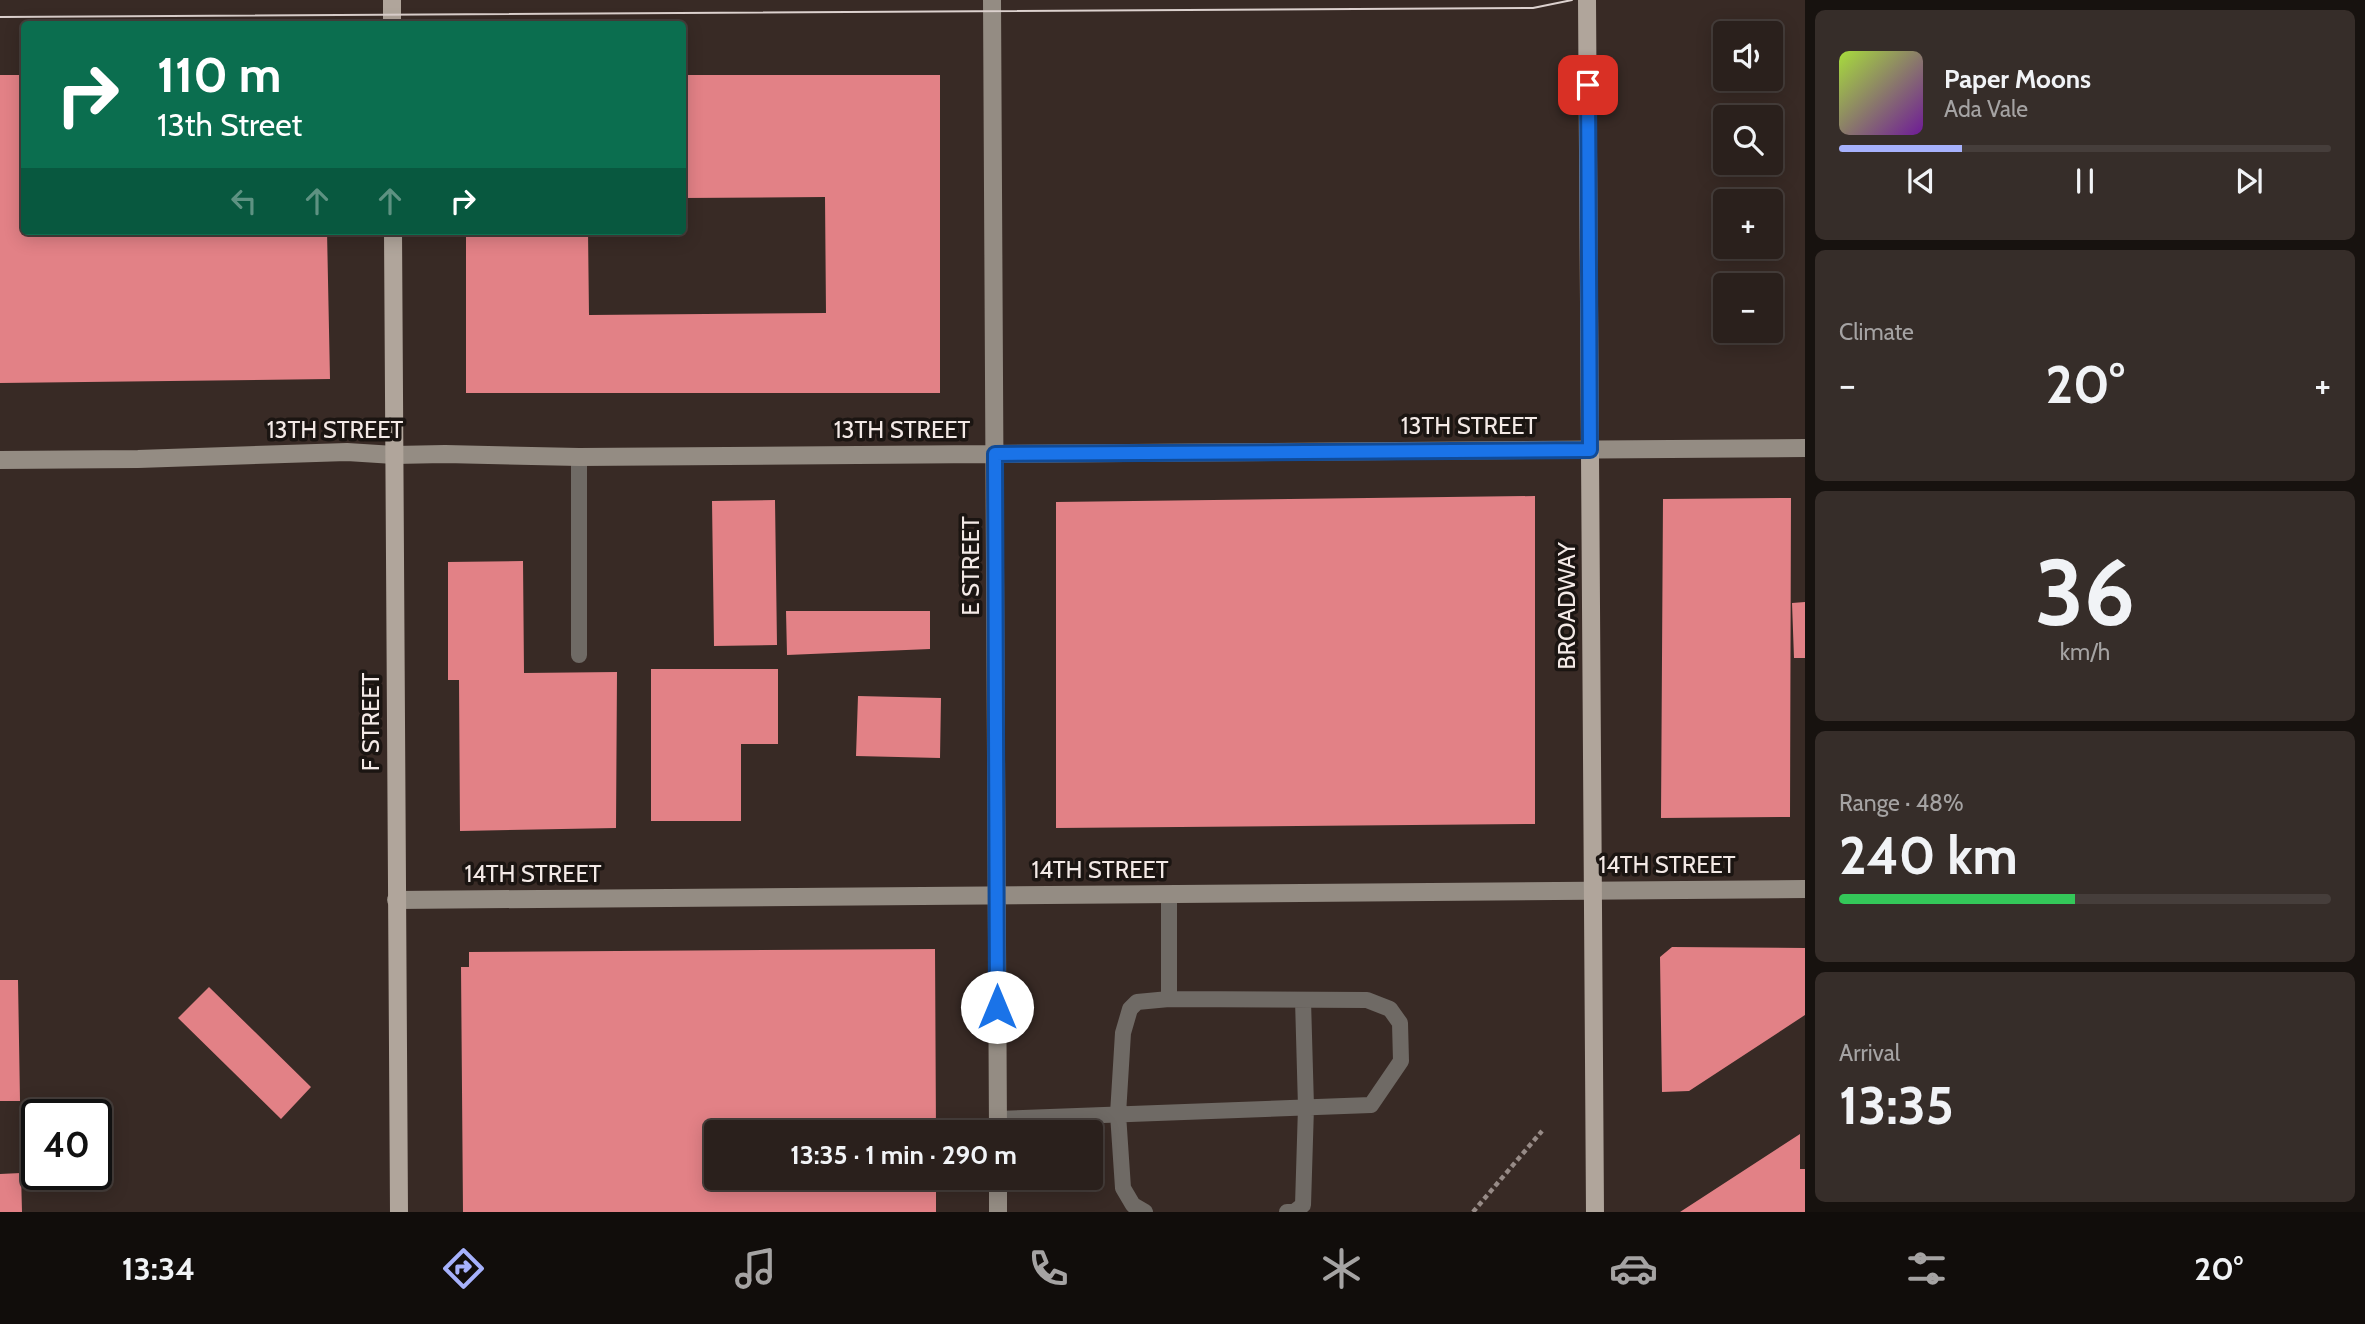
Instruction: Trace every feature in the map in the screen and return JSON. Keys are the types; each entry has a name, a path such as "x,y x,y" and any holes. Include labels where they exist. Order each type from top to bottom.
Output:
{"main road":[{"path":"392,0 392,21"},
{"name":"BROADWAY","path":"1587,0 1595,1212"},
{"name":"F STREET","path":"393,235 399,1212"}],"street":[{"name":"E STREET","path":"992,0 998,1120"},
{"name":"13TH STREET","path":"0,460 138,460 347,452 579,457 1805,448"},
{"name":"14TH STREET","path":"396,900 1805,889"},
{"path":"998,1190 998,1212"}],"lane":[{"path":"579,457 579,655"},
{"path":"1170,894 1170,999"},
{"path":"1053,1120 1118,1114 1371,1105 1401,1061 1400,1023 1390,1009 1367,1000 1170,999 1137,1002 1130,1009 1123,1032 1118,1114 1123,1188 1133,1205 1145,1212"},
{"path":"1287,1212 1294,1212 1303,1205 1306,1107 1303,1000"}],"path":[{"path":"1473,1212 1542,1131"}],"building":[{"path":"0,75 21,75 21,235 327,235 330,379 0,383"},
{"path":"686,75 940,75 940,393 466,393 466,235 588,235 589,315 826,313 825,197 686,198"},
{"path":"1535,496 1535,824 1056,828 1056,502"},
{"path":"1791,498 1790,817 1661,818 1663,499"},
{"path":"775,500 777,645 714,646 712,501"},
{"path":"523,561 524,673 617,672 616,828 460,831 459,680 448,680 448,562"},
{"path":"1805,602 1805,658 1794,658 1792,603"},
{"path":"786,611 930,611 930,649 787,655"},
{"path":"651,669 778,669 778,744 741,744 741,821 651,821"},
{"path":"858,696 941,698 940,758 856,756"},
{"path":"1672,947 1805,948 1805,1015 1689,1091 1662,1092 1660,957"},
{"path":"935,949 936,1120 704,1120 704,1190 936,1190 936,1212 463,1212 461,967 469,967 469,952"},
{"path":"0,980 18,980 20,1101 0,1101"},
{"path":"209,987 311,1087 281,1119 178,1018"},
{"path":"1800,1134 1800,1169 1805,1169 1805,1212 1680,1212"},
{"path":"21,1173 22,1212 0,1212 0,1174"}],"tram line":[{"path":"0,17 1533,8 1572,0"}],"route":[{"path":"997,1007 995,454 1590,450 1588,85"}]}
